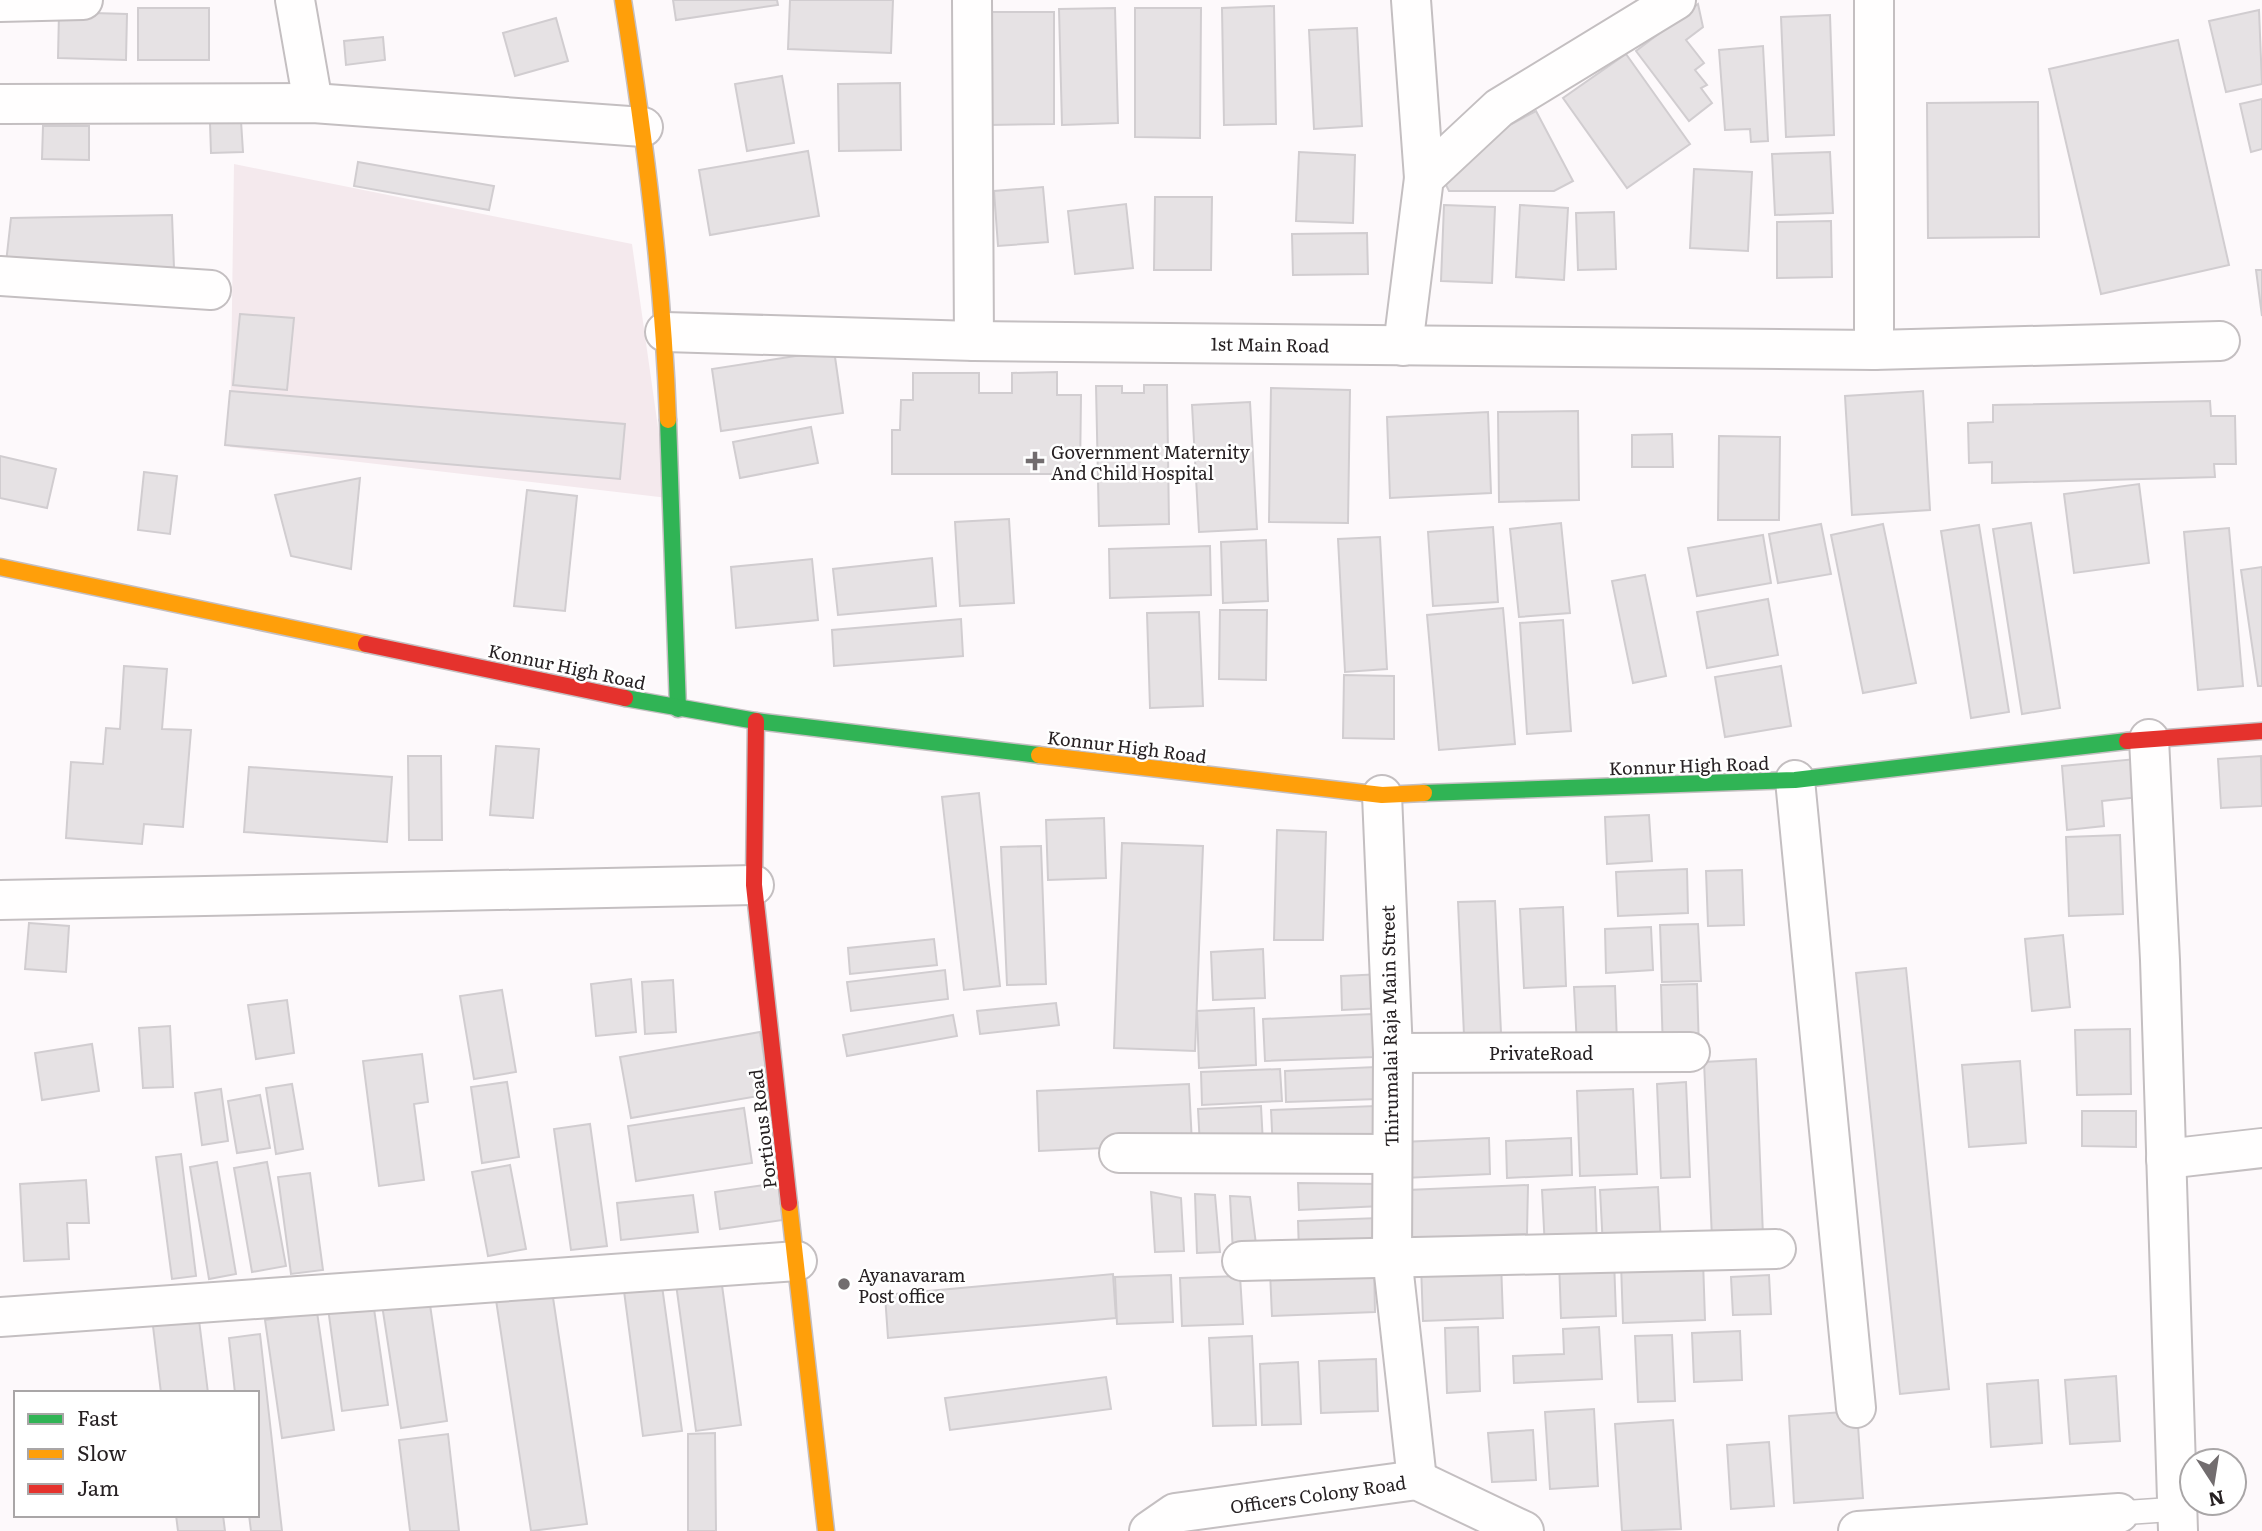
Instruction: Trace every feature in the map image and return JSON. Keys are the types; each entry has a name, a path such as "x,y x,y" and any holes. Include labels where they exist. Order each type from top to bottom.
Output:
{"main road":[{"path":"623,0 643,127 665,332 678,709"},
{"name":"Konnur High Road","path":"0,567 678,709 756,721 1382,795 1794,780 2149,739 2262,731"},
{"name":"Portious Road","path":"756,721 754,885 826,1531"}],"street":[{"path":"0,2 83,0"},
{"path":"295,0 313,103"},
{"path":"972,0 974,341"},
{"path":"1403,346 1424,178 1411,0"},
{"path":"1424,178 1499,108 1676,0"},
{"path":"1874,0 1874,350"},
{"path":"0,104 313,103 643,127"},
{"path":"0,276 211,290"},
{"name":"1st Main Road","path":"665,332 974,341 1874,350 2220,341"},
{"path":"2149,739 2178,1520"},
{"path":"1794,780 1856,1408"},
{"name":"Thirumalai Raja Main Street","path":"1382,795 1393,1053 1392,1256 1418,1480"},
{"path":"0,900 754,885"},
{"name":"PrivateRoad","path":"1393,1053 1690,1052"},
{"path":"2166,1159 2262,1148"},
{"path":"1119,1153 1392,1154"},
{"path":"1242,1261 1776,1249"},
{"path":"0,1317 797,1261"},
{"name":"Officers Colony Road","path":"1149,1531 1175,1513 1418,1480 1524,1531"},
{"path":"1858,1531 2119,1513"}],"lane":[{"path":"2119,1513 2178,1520"}],"shaded area":[{"path":"234,164 632,244 668,498 230,447"}],"building":[{"path":"673,0 777,0 778,5 676,20"},
{"path":"790,0 893,0 891,53 788,49"},
{"path":"1698,4 1703,27 1686,40 1704,63 1695,70 1707,85 1701,88 1712,103 1689,121 1636,51"},
{"path":"1274,6 1276,124 1224,125 1222,8"},
{"path":"138,8 209,8 209,60 138,60"},
{"path":"1115,8 1118,123 1062,125 1059,9"},
{"path":"1135,8 1201,8 1200,138 1135,137"},
{"path":"2259,10 2262,84 2226,92 2209,21"},
{"path":"59,12 127,14 126,60 58,58"},
{"path":"988,12 1054,12 1054,124 988,125"},
{"path":"1830,15 1834,135 1786,137 1781,17"},
{"path":"556,18 568,61 515,76 503,33"},
{"path":"1357,28 1362,126 1314,129 1309,30"},
{"path":"383,37 385,60 346,65 344,41"},
{"path":"2178,40 2229,265 2101,294 2049,69"},
{"path":"1763,46 1768,141 1751,142 1750,129 1725,130 1719,50"},
{"path":"1626,54 1690,144 1627,188 1563,98"},
{"path":"782,76 794,143 747,151 735,84"},
{"path":"900,83 901,150 839,151 838,84"},
{"path":"2262,99 2262,149 2251,152 2240,104"},
{"path":"2038,102 2039,237 1928,238 1927,103"},
{"path":"1536,111 1573,181 1554,191 1449,191 1442,177 1448,158"},
{"path":"241,121 243,152 211,153 210,123"},
{"path":"43,126 89,126 89,160 42,159"},
{"path":"808,151 819,216 710,235 699,170"},
{"path":"1299,152 1355,155 1353,223 1296,221"},
{"path":"1830,152 1833,213 1775,215 1772,154"},
{"path":"358,162 494,186 489,210 354,186"},
{"path":"1694,169 1752,172 1748,251 1690,248"},
{"path":"1043,187 1048,242 998,246 994,191"},
{"path":"1155,197 1212,197 1211,270 1154,270"},
{"path":"1126,204 1133,268 1075,274 1068,211"},
{"path":"1444,205 1495,207 1492,283 1441,281"},
{"path":"1520,205 1568,208 1564,280 1516,277"},
{"path":"1614,212 1616,269 1578,270 1576,213"},
{"path":"172,215 174,268 6,263 11,218"},
{"path":"1831,221 1832,277 1777,278 1777,222"},
{"path":"1367,233 1368,274 1293,275 1292,234"},
{"path":"2256,270 2262,270 2262,316"},
{"path":"240,314 294,318 287,390 233,385"},
{"path":"834,350 843,413 721,431 712,369"},
{"path":"1057,372 1057,395 1081,395 1080,474 892,474 892,430 900,430 901,400 913,400 913,373 979,373 979,393 1012,393 1012,373"},
{"path":"1144,385 1167,385 1169,524 1099,526 1096,386 1122,386 1122,393 1144,393"},
{"path":"1271,388 1350,390 1348,523 1269,522"},
{"path":"230,391 625,424 620,479 225,445"},
{"path":"1923,391 1930,510 1852,515 1845,396"},
{"path":"2210,401 2211,416 2235,416 2236,464 2214,464 2215,477 1992,483 1992,462 1969,463 1968,423 1993,422 1993,405"},
{"path":"1250,402 1257,529 1199,532 1192,405"},
{"path":"1578,411 1579,500 1499,502 1498,412"},
{"path":"1488,412 1491,493 1390,498 1387,417"},
{"path":"811,427 818,463 740,478 733,442"},
{"path":"1672,434 1673,467 1632,467 1632,435"},
{"path":"1719,436 1780,437 1779,520 1718,520"},
{"path":"0,456 56,469 47,508 0,498"},
{"path":"144,472 177,476 170,534 138,530"},
{"path":"360,478 351,569 291,556 275,495"},
{"path":"2139,484 2149,563 2074,573 2064,494"},
{"path":"527,490 577,496 565,611 514,606"},
{"path":"1009,519 1014,603 960,606 955,522"},
{"path":"1561,523 1570,613 1519,617 1510,529"},
{"path":"2031,523 2060,708 2022,714 1993,529"},
{"path":"1821,524 1831,574 1778,583 1769,534"},
{"path":"1883,524 1916,683 1863,693 1831,535"},
{"path":"1979,525 2009,712 1971,718 1941,531"},
{"path":"1493,527 1498,602 1433,606 1428,532"},
{"path":"2229,528 2243,686 2198,690 2184,532"},
{"path":"1763,535 1771,583 1697,596 1688,548"},
{"path":"1380,537 1387,669 1345,672 1338,539"},
{"path":"1266,540 1268,601 1223,603 1221,542"},
{"path":"1210,546 1211,595 1110,598 1109,549"},
{"path":"932,558 936,606 838,615 833,569"},
{"path":"812,559 818,620 736,628 731,567"},
{"path":"2262,567 2262,686 2258,686 2241,570"},
{"path":"1645,575 1666,676 1633,683 1612,581"},
{"path":"1768,599 1778,655 1707,668 1697,612"},
{"path":"1503,608 1515,744 1439,750 1427,615"},
{"path":"1220,610 1267,610 1266,680 1219,679"},
{"path":"1199,612 1203,706 1150,708 1147,613"},
{"path":"961,619 963,656 834,666 832,630"},
{"path":"1563,620 1571,731 1527,734 1520,623"},
{"path":"124,666 167,669 162,729 191,730 183,827 144,824 142,844 66,838 71,762 103,764 106,728 120,729"},
{"path":"1781,666 1791,726 1725,737 1715,677"},
{"path":"1344,675 1394,676 1394,739 1343,738"},
{"path":"496,746 539,749 533,818 490,815"},
{"path":"408,756 441,756 442,840 409,840"},
{"path":"2261,756 2262,806 2221,808 2218,759"},
{"path":"2136,759 2139,797 2102,801 2104,826 2067,830 2062,766"},
{"path":"249,767 392,777 387,842 244,832"},
{"path":"979,793 1000,986 964,990 942,797"},
{"path":"1649,815 1652,861 1607,864 1605,817"},
{"path":"1104,818 1106,878 1048,880 1046,820"},
{"path":"1277,830 1326,832 1323,940 1274,940"},
{"path":"2120,835 2123,914 2069,916 2066,837"},
{"path":"1122,843 1203,846 1195,1051 1114,1048"},
{"path":"1041,846 1046,984 1007,985 1001,847"},
{"path":"1687,869 1688,913 1618,916 1616,872"},
{"path":"1742,870 1744,925 1708,926 1706,871"},
{"path":"1495,901 1501,1033 1464,1035 1458,902"},
{"path":"1563,907 1566,986 1524,988 1520,909"},
{"path":"29,923 69,926 66,972 25,969"},
{"path":"1698,924 1701,981 1662,982 1660,925"},
{"path":"1651,927 1653,970 1606,973 1605,929"},
{"path":"2063,935 2070,1007 2032,1011 2025,939"},
{"path":"934,939 937,965 850,974 848,948"},
{"path":"1263,949 1265,998 1213,1000 1211,952"},
{"path":"1906,968 1949,1389 1900,1394 1856,973"},
{"path":"945,970 948,999 851,1011 847,982"},
{"path":"1383,974 1384,1008 1342,1010 1341,976"},
{"path":"631,979 636,1032 596,1036 591,984"},
{"path":"673,980 676,1032 645,1034 642,982"},
{"path":"1697,984 1699,1049 1663,1051 1661,985"},
{"path":"1615,986 1617,1044 1577,1046 1574,987"},
{"path":"502,990 516,1072 474,1079 460,996"},
{"path":"287,1000 294,1053 256,1059 248,1005"},
{"path":"1056,1003 1059,1025 980,1034 977,1011"},
{"path":"1254,1008 1256,1065 1199,1068 1197,1011"},
{"path":"1373,1014 1375,1057 1265,1061 1263,1019"},
{"path":"953,1015 957,1036 847,1056 843,1035"},
{"path":"170,1026 173,1087 143,1088 139,1028"},
{"path":"2130,1029 2131,1094 2077,1095 2075,1030"},
{"path":"760,1032 770,1094 631,1118 620,1057"},
{"path":"92,1044 99,1091 42,1100 35,1053"},
{"path":"422,1054 428,1102 414,1104 424,1180 379,1186 363,1061"},
{"path":"1756,1059 1763,1236 1712,1238 1704,1062"},
{"path":"2020,1061 2026,1143 1969,1147 1962,1065"},
{"path":"1376,1067 1378,1099 1286,1102 1285,1071"},
{"path":"1280,1069 1282,1101 1202,1105 1201,1072"},
{"path":"507,1082 519,1157 482,1163 471,1087"},
{"path":"1686,1082 1690,1177 1661,1178 1657,1084"},
{"path":"292,1084 303,1149 276,1154 266,1088"},
{"path":"1189,1084 1192,1144 1039,1151 1037,1091"},
{"path":"221,1089 228,1141 202,1145 195,1093"},
{"path":"1633,1089 1637,1174 1580,1176 1577,1091"},
{"path":"260,1095 270,1148 237,1153 228,1101"},
{"path":"1261,1106 1263,1144 1200,1146 1198,1109"},
{"path":"1376,1106 1378,1148 1273,1151 1271,1110"},
{"path":"744,1108 752,1163 636,1181 628,1126"},
{"path":"2082,1111 2136,1111 2136,1147 2082,1146"},
{"path":"590,1124 607,1246 571,1250 554,1129"},
{"path":"1489,1138 1490,1174 1404,1178 1402,1142"},
{"path":"1571,1138 1572,1175 1507,1178 1506,1141"},
{"path":"181,1154 196,1276 172,1279 156,1157"},
{"path":"217,1162 236,1274 209,1279 190,1167"},
{"path":"267,1162 286,1266 252,1272 234,1168"},
{"path":"510,1165 526,1249 488,1256 472,1172"},
{"path":"310,1173 323,1270 291,1274 278,1177"},
{"path":"86,1180 89,1223 67,1223 69,1259 24,1261 20,1184"},
{"path":"778,1183 783,1220 720,1229 715,1192"},
{"path":"1298,1183 1380,1184 1381,1206 1299,1210"},
{"path":"1528,1185 1527,1234 1411,1238 1407,1190"},
{"path":"1595,1187 1597,1247 1545,1248 1542,1190"},
{"path":"1658,1187 1661,1244 1603,1247 1600,1190"},
{"path":"1151,1192 1181,1198 1184,1251 1155,1252"},
{"path":"1195,1194 1215,1195 1220,1252 1197,1253"},
{"path":"693,1195 698,1232 621,1240 617,1203"},
{"path":"1230,1196 1250,1197 1257,1252 1233,1253"},
{"path":"1379,1218 1381,1248 1299,1252 1298,1221"},
{"path":"1614,1259 1616,1316 1561,1318 1559,1261"},
{"path":"1703,1260 1705,1320 1623,1323 1621,1263"},
{"path":"1501,1262 1503,1318 1423,1321 1421,1265"},
{"path":"1374,1267 1375,1312 1272,1316 1270,1272"},
{"path":"1113,1274 1116,1318 888,1338 885,1295"},
{"path":"1171,1275 1173,1322 1117,1324 1115,1277"},
{"path":"1769,1275 1771,1314 1733,1315 1731,1277"},
{"path":"1240,1276 1243,1324 1182,1326 1180,1278"},
{"path":"721,1278 741,1425 696,1431 676,1284"},
{"path":"662,1286 682,1431 643,1436 624,1291"},
{"path":"552,1291 587,1524 531,1531 496,1300"},
{"path":"429,1298 447,1421 401,1428 382,1305"},
{"path":"373,1302 388,1405 342,1411 328,1308"},
{"path":"317,1312 334,1430 282,1438 265,1320"},
{"path":"199,1320 208,1391 161,1391 153,1326"},
{"path":"1478,1327 1480,1391 1447,1393 1445,1328"},
{"path":"1599,1327 1602,1379 1514,1383 1513,1356 1564,1354 1563,1329"},
{"path":"1740,1331 1742,1380 1694,1382 1692,1333"},
{"path":"260,1334 282,1531 251,1531 249,1517 259,1517 259,1391 235,1391 229,1338"},
{"path":"1672,1335 1675,1401 1638,1402 1635,1336"},
{"path":"1252,1336 1256,1425 1213,1426 1209,1338"},
{"path":"1376,1359 1378,1411 1321,1413 1319,1361"},
{"path":"1298,1362 1301,1424 1262,1425 1260,1364"},
{"path":"2116,1376 2120,1441 2070,1444 2065,1380"},
{"path":"1106,1377 1111,1409 950,1430 945,1398"},
{"path":"2038,1380 2042,1443 1991,1447 1987,1384"},
{"path":"1594,1409 1598,1486 1550,1489 1545,1412"},
{"path":"1857,1411 1863,1498 1794,1503 1789,1416"},
{"path":"1673,1420 1681,1529 1622,1531 1615,1424"},
{"path":"1533,1430 1536,1480 1492,1482 1488,1433"},
{"path":"715,1433 716,1531 688,1531 688,1434"},
{"path":"448,1434 459,1531 410,1531 399,1440"},
{"path":"1769,1442 1774,1506 1731,1509 1727,1445"},
{"path":"176,1517 223,1517 225,1531 178,1531"}],"traffic: fast":[{"path":"668,420 678,709"},
{"path":"625,698 756,721 1039,755"},
{"path":"1424,793 1795,780 2127,741"}],"traffic: slow":[{"path":"623,0 652,209 668,420"},
{"path":"0,567 366,644"},
{"path":"1039,755 1382,795 1424,793"},
{"path":"789,1203 826,1531"}],"traffic: jam":[{"path":"366,644 625,698"},
{"path":"756,721 754,885 789,1203"},
{"path":"2127,741 2262,731"}],"place":[{"name":"Government Maternity And Child Hospital","path":"1035,461"},
{"name":"Ayanavaram Post office","path":"844,1284"}]}
